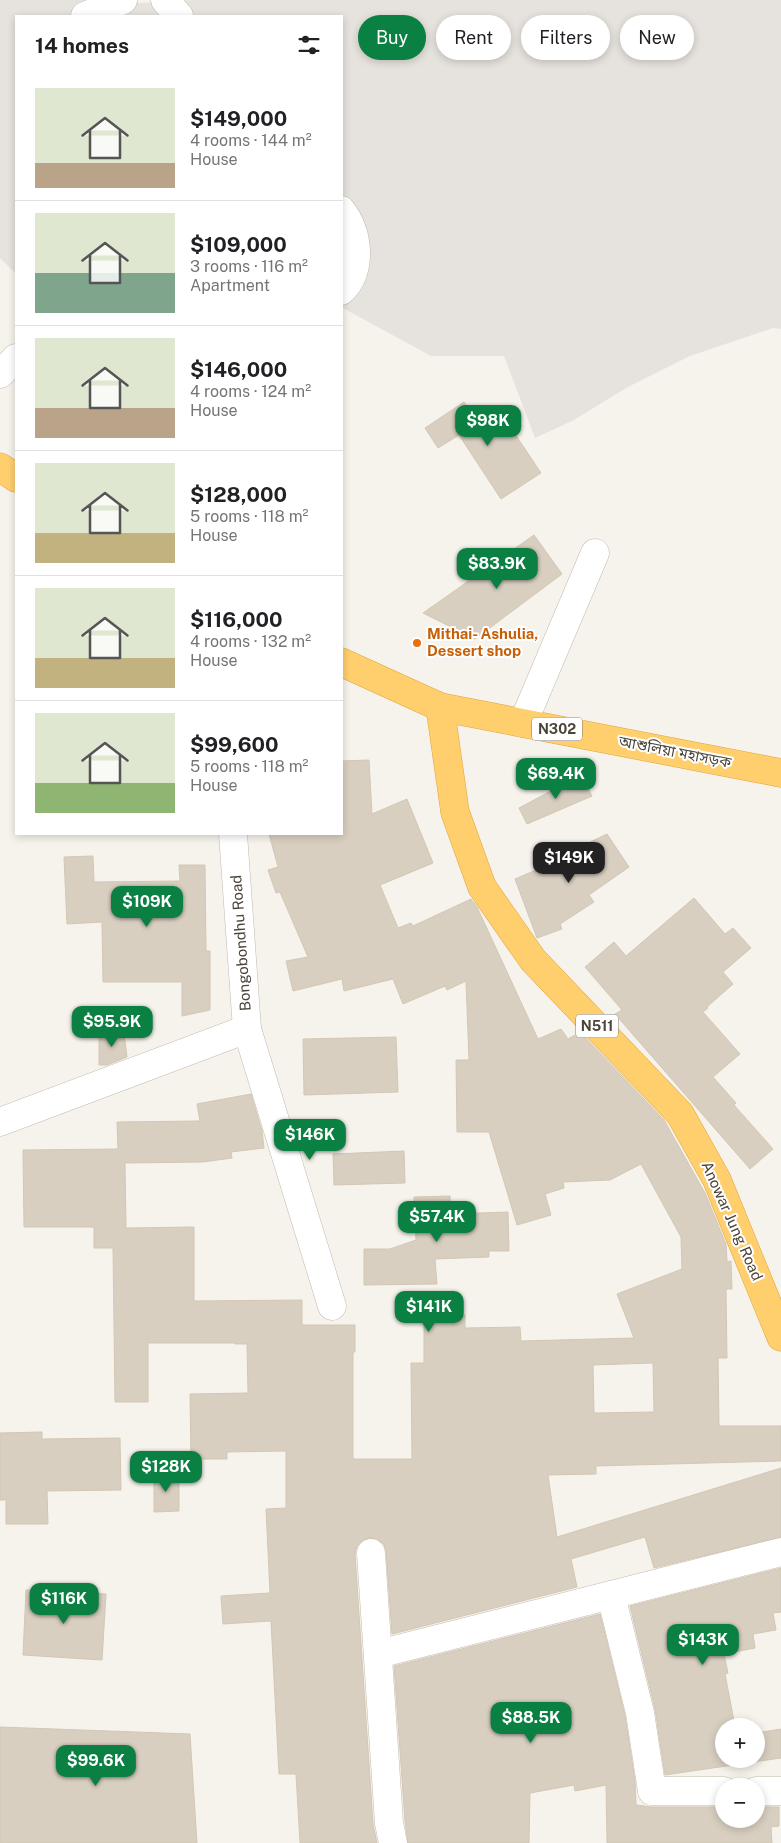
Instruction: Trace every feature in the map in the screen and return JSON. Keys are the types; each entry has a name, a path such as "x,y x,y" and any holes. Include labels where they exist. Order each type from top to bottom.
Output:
{"highway":[{"path":"0,467 15,477"},
{"name":"আশুলিয়া মহাসড়ক","path":"343,663 440,707 781,773"},
{"name":"Anowar Jung Road","path":"440,707 454,812 482,887 533,960 680,1114 717,1180 781,1337"}],"street":[{"path":"88,15 122,0"},
{"path":"165,0 178,15"},
{"path":"343,212 346,215 358,248 349,284 343,289"},
{"path":"0,374 15,359"},
{"path":"523,723 595,553"},
{"name":"Bongobondhu Road","path":"0,1122 247,1029 233,835"},
{"path":"247,1029 332,1306"},
{"path":"378,1654 781,1552"},
{"path":"371,1554 389,1823 393,1843"},
{"path":"611,1595 640,1713 652,1791 715,1791"},
{"path":"765,1791 781,1791"}],"shaded area":[{"path":"0,0 136,0 139,3 194,0 781,0 781,329 773,328 690,356 628,387 572,421 535,438 504,356 431,356 343,308 343,15 15,15 15,273 0,258"}],"building":[{"path":"464,402 477,421 497,407 541,473 501,499 459,435 438,448 425,428"},
{"path":"534,535 562,574 475,639 423,613"},
{"path":"369,760 372,814 407,799 433,863 380,885 398,928 411,923 413,926 471,899 477,907 538,1039 561,1029 568,1039 580,1032 664,1120 705,1193 726,1244 727,1262 731,1261 732,1289 726,1289 727,1358 718,1358 719,1426 781,1426 781,1461 596,1466 596,1474 548,1475 557,1537 781,1468 781,1537 654,1568 645,1537 571,1559 577,1587 392,1634 384,1544 377,1539 369,1538 363,1540 357,1546 355,1554 373,1824 377,1843 300,1843 296,1774 279,1774 271,1621 223,1624 221,1596 270,1593 266,1509 286,1508 286,1451 227,1452 227,1459 191,1459 190,1394 248,1393 247,1344 148,1343 148,1402 115,1402 113,1248 94,1248 94,1227 24,1227 23,1150 118,1149 117,1122 200,1121 197,1104 251,1094 262,1131 264,1148 231,1152 232,1158 203,1162 125,1163 126,1228 194,1227 194,1301 302,1300 302,1325 355,1325 355,1352 353,1352 353,1459 412,1459 411,1363 424,1363 424,1315 465,1315 465,1328 520,1327 521,1341 634,1338 617,1294 682,1269 681,1237 641,1164 610,1180 563,1182 564,1188 545,1194 551,1215 517,1225 489,1132 457,1132 456,1060 469,1060 466,981 447,990 445,986 403,1004 393,979 344,991 342,979 293,991 286,961 308,957 280,892 276,893 268,870 278,867 269,835 343,835 343,761","holes":["653,1363 654,1412 594,1413 593,1365"]},
{"path":"581,775 592,796 527,824 519,808"},
{"path":"607,834 629,867 589,895 594,902 560,924 562,929 537,938 515,879 581,851 580,847"},
{"path":"93,856 94,882 180,881 179,865 205,865 206,951 210,951 210,1010 182,1016 182,982 103,982 102,922 67,924 64,857"},
{"path":"694,898 725,934 733,928 751,948 723,972 733,984 703,1012 740,1054 713,1077 736,1103 734,1105 773,1149 750,1169 615,1014 622,1010 585,967 614,942 626,956"},
{"path":"99,1034 124,1034 127,1057 107,1065 99,1065"},
{"path":"396,1037 398,1092 304,1095 303,1039"},
{"path":"404,1151 405,1183 334,1185 333,1154"},
{"path":"450,1196 451,1214 508,1212 509,1251 489,1251 489,1257 435,1259 437,1284 364,1285 364,1249 390,1249 416,1240 414,1197"},
{"path":"42,1432 42,1439 120,1438 121,1490 47,1491 48,1524 6,1524 6,1500 0,1500 0,1433"},
{"path":"154,1474 179,1474 179,1511 154,1512"},
{"path":"781,1568 781,1612 773,1613 776,1630 753,1634 755,1648 724,1654 728,1673 725,1674 733,1718 715,1718 715,1768 665,1775 655,1709 630,1606"},
{"path":"26,1590 106,1594 102,1660 23,1655"},
{"path":"600,1614 625,1716 635,1781 636,1805 652,1807 715,1807 715,1828 765,1828 765,1807 779,1807 779,1826 771,1827 772,1843 607,1843 606,1785 575,1791 574,1785 530,1793 529,1843 408,1843 394,1666"},
{"path":"0,1727 190,1734 197,1843 0,1843"},
{"path":"781,1729 781,1758 765,1760 765,1732"}],"place":[{"name":"Mithai- Ashulia, Dessert shop","path":"417,643"}]}
